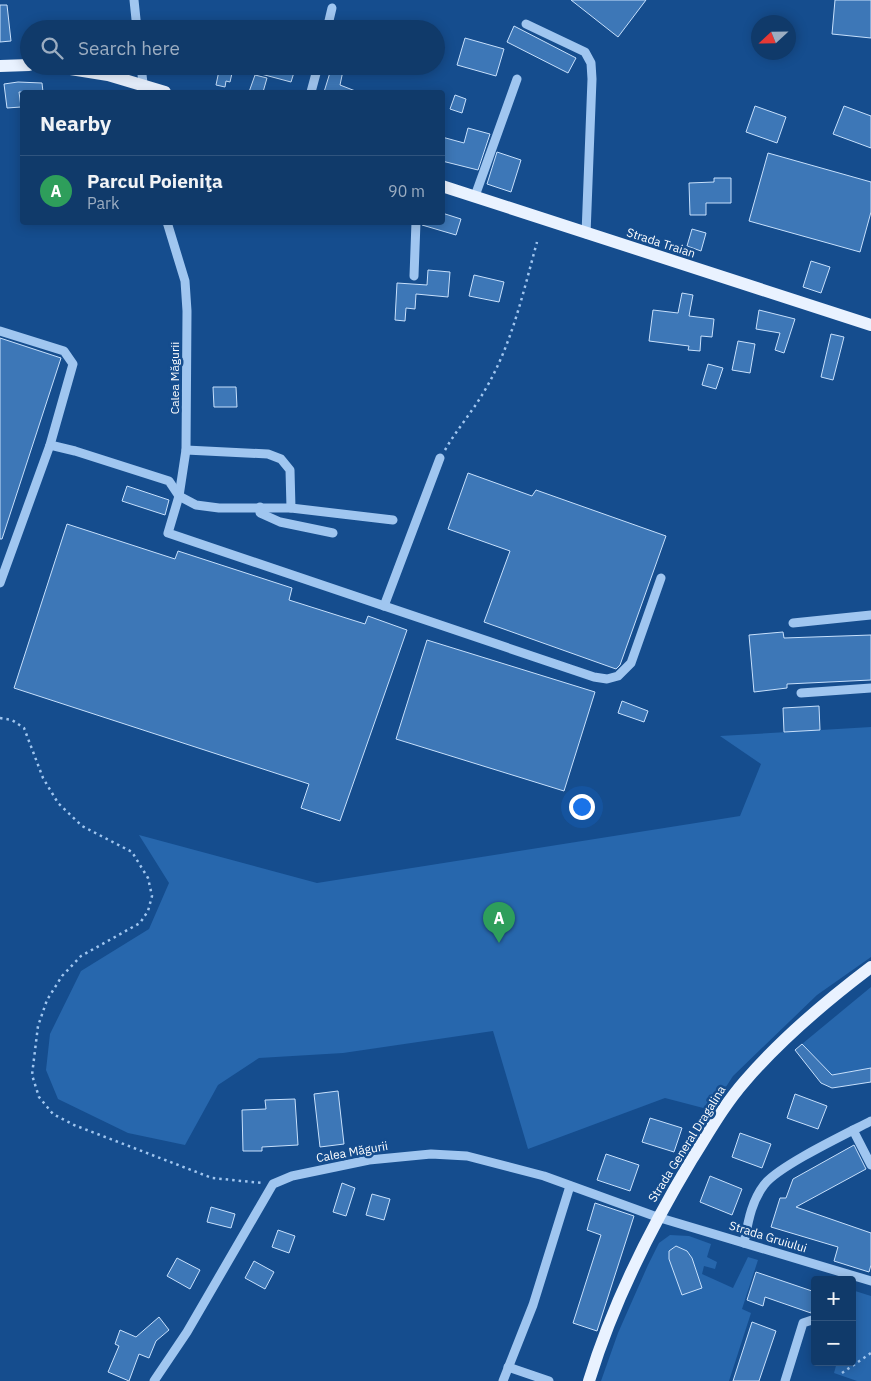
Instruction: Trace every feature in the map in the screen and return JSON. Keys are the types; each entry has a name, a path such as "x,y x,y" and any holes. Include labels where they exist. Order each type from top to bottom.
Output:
{"main road":[{"path":"0,66 20,65"},
{"path":"100,75 143,89"},
{"name":"Strada Traian","path":"445,187 871,325"},
{"name":"Strada General Dragalina","path":"589,1381 601,1344 657,1217 723,1108 744,1081 808,1018 871,967"}],"street":[{"path":"134,0 136,20"},
{"path":"329,20 332,8"},
{"path":"526,24 585,52 591,63 586,234"},
{"path":"142,75 143,89"},
{"path":"312,90 316,75"},
{"path":"475,196 517,79"},
{"name":"Calea Măgurii","path":"168,225 185,281 187,303 186,450 179,496 168,533 384,606"},
{"path":"414,276 416,225"},
{"path":"0,331 64,351 73,364 50,445 0,583"},
{"path":"50,445 169,481 179,496 196,505 219,508 291,508 393,520"},
{"path":"186,450 268,454 282,459 290,470 291,508"},
{"path":"440,458 384,606 607,679 618,676 631,663 662,578"},
{"path":"260,507 260,513 280,522 333,533"},
{"path":"792,623 871,615"},
{"path":"800,693 871,688"},
{"path":"744,1243 752,1209 764,1183 795,1161 871,1121"},
{"path":"853,1130 871,1165"},
{"name":"Calea Măgurii","path":"273,1184 292,1176 369,1160 431,1154 467,1156 570,1186 657,1217"},
{"path":"154,1381 187,1332 273,1184"},
{"path":"503,1381 533,1305 570,1186"},
{"name":"Strada Gruiului","path":"657,1217 871,1282"},
{"path":"828,1276 831,1269"},
{"path":"785,1381 803,1323 811,1320"},
{"path":"508,1367 548,1381"}],"path":[{"path":"440,458 460,423 485,390 513,332 537,242"},
{"path":"0,718 12,720 24,728 43,778 58,803 82,826 95,835 132,852 148,878 152,896 148,911 140,923 81,956 62,976 47,1000 38,1026 33,1058 32,1075 39,1097 53,1114 74,1125 212,1178 273,1184"},
{"path":"842,1373 871,1353"}],"shaded area":[{"path":"871,727 871,957 817,995 733,1076 711,1110 665,1098 528,1149 493,1031 343,1053 259,1058 218,1085 185,1145 128,1133 58,1099 46,1070 50,1034 81,971 149,929 169,883 139,835 317,883 740,816 761,764 720,736"},
{"path":"871,987 871,1068 832,1075 802,1044"},
{"path":"670,1235 689,1236 711,1244 707,1257 717,1262 715,1269 704,1266 702,1274 733,1288 748,1257 758,1260 742,1309 751,1313 729,1381 601,1381 618,1333 648,1265 659,1243"},
{"path":"856,1291 871,1296 871,1381 857,1381 834,1373 836,1366 856,1366"}],"building":[{"path":"571,0 646,0 618,37"},
{"path":"835,0 871,0 871,38 832,34"},
{"path":"0,5 7,5 11,41 0,42"},
{"path":"514,26 576,58 568,73 507,42"},
{"path":"465,38 504,49 496,76 457,65"},
{"path":"218,75 232,75 230,82 226,81 225,87 216,85"},
{"path":"255,75 267,78 264,90 250,90"},
{"path":"265,75 293,75 291,82"},
{"path":"329,75 342,75 340,85 353,90 325,90"},
{"path":"18,82 42,83 43,90 20,90 20,107 7,108 4,84"},
{"path":"455,95 466,99 462,113 450,109"},
{"path":"755,106 786,117 777,143 746,132"},
{"path":"844,106 871,116 871,148 833,134"},
{"path":"468,128 490,134 478,170 445,162 445,138 464,143"},
{"path":"497,152 521,160 511,192 487,184"},
{"path":"768,153 871,182 871,212 860,252 749,221"},
{"path":"714,178 731,178 731,203 706,203 706,215 690,215 689,183 714,182"},
{"path":"445,214 461,219 456,235 422,225 445,225"},
{"path":"692,229 706,233 701,251 687,246"},
{"path":"811,261 830,267 821,293 803,287"},
{"path":"428,270 450,272 448,297 416,294 415,309 406,308 405,321 395,320 397,283 427,285"},
{"path":"474,275 504,282 499,302 469,296"},
{"path":"682,293 693,295 689,316 714,319 712,337 701,336 700,351 688,350 689,346 649,341 653,310 678,313"},
{"path":"759,310 795,319 784,353 775,350 780,333 756,329"},
{"path":"831,334 844,337 833,380 821,377"},
{"path":"0,338 61,358 2,539 0,539"},
{"path":"738,341 755,344 750,373 732,370"},
{"path":"708,364 723,368 716,389 702,385"},
{"path":"213,387 236,387 237,407 214,407"},
{"path":"468,473 532,496 536,490 666,536 620,665 616,669 484,622 510,551 448,529"},
{"path":"127,486 169,500 165,515 122,501"},
{"path":"67,524 175,559 178,551 292,588 289,600 365,624 368,616 407,630 340,821 301,808 309,784 14,688"},
{"path":"783,632 784,638 871,635 871,680 787,684 787,688 754,692 749,635"},
{"path":"427,640 595,692 564,791 396,739"},
{"path":"622,701 648,711 644,722 618,713"},
{"path":"819,706 820,730 784,732 783,708"},
{"path":"802,1044 832,1075 871,1068 871,1082 832,1088 821,1083 795,1050"},
{"path":"338,1091 344,1144 320,1147 314,1094"},
{"path":"795,1094 827,1106 818,1129 787,1118"},
{"path":"295,1099 298,1145 262,1147 262,1151 243,1151 242,1110 266,1109 265,1100"},
{"path":"650,1118 682,1128 674,1152 642,1142"},
{"path":"740,1133 771,1144 762,1168 732,1157"},
{"path":"854,1145 866,1169 796,1207 871,1233 871,1265 869,1272 834,1261 838,1247 771,1227 780,1198 786,1198 793,1179"},
{"path":"606,1154 639,1165 630,1191 597,1180"},
{"path":"710,1176 742,1189 732,1215 700,1202"},
{"path":"342,1183 355,1188 346,1216 333,1212"},
{"path":"372,1194 390,1199 384,1220 366,1215"},
{"path":"595,1203 634,1216 597,1331 573,1323 601,1235 587,1230"},
{"path":"211,1207 235,1214 231,1228 207,1222"},
{"path":"278,1230 295,1236 289,1253 272,1247"},
{"path":"676,1246 687,1251 692,1258 702,1288 682,1295 669,1259 669,1251"},
{"path":"177,1258 200,1270 190,1289 167,1276"},
{"path":"254,1261 274,1272 265,1289 245,1278"},
{"path":"756,1272 811,1291 811,1313 765,1297 763,1306 747,1300"},
{"path":"159,1317 169,1330 156,1341 149,1358 139,1354 129,1381 108,1372 119,1346 115,1344 120,1330 136,1337"},
{"path":"752,1322 776,1331 759,1381 733,1381"}],"place":[{"name":"Parcul Poieniţa","path":"499,943"}]}
